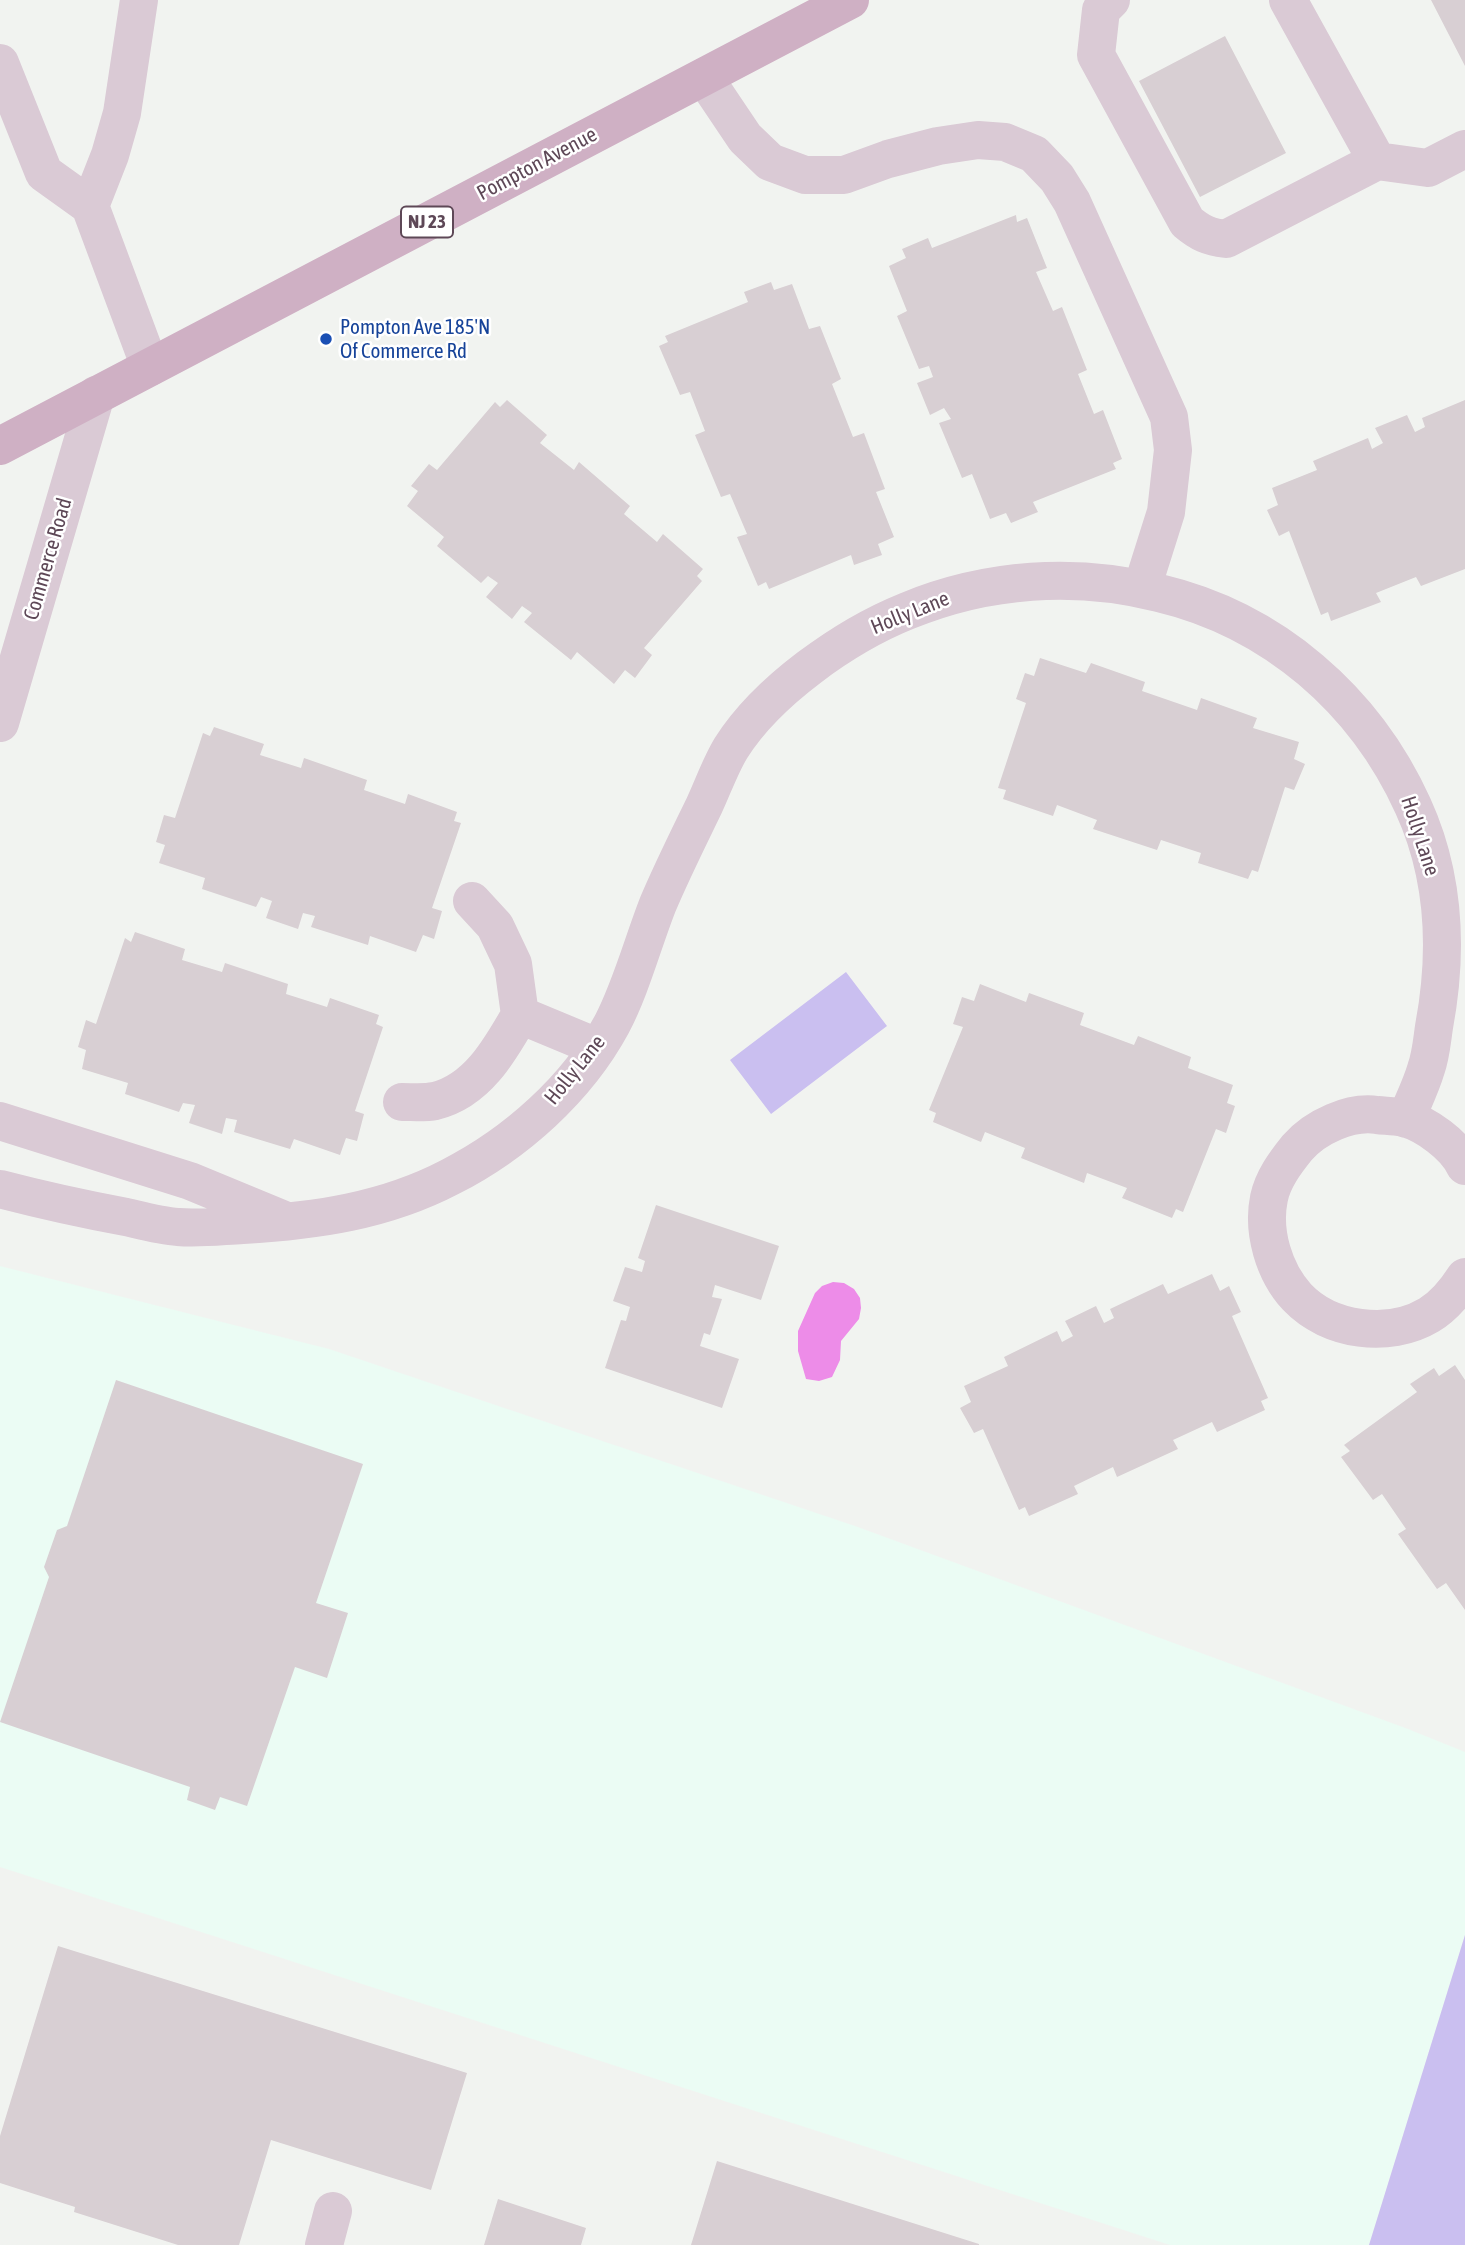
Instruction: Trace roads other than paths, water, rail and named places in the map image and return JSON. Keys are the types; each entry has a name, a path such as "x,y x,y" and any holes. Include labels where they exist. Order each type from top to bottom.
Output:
{"main road":[{"name":"Pompton Avenue","path":"0,446 850,0"}],"street":[{"path":"89,206 110,155 122,113 139,0"},
{"path":"1111,0 1101,10 1096,55 1187,222 1199,232 1226,239 1377,161 1428,168 1465,149"},
{"path":"1288,0 1377,161"},
{"path":"0,63 44,173 89,206 150,367"},
{"path":"704,77 745,138 770,162 805,175 844,175 887,159 978,139 1005,142 1034,154 1056,177 1072,202 1169,417 1173,450 1166,512 1142,588"},
{"name":"Commerce Road","path":"0,723 96,395"},
{"name":"Holly Lane","path":"0,1189 61,1205 180,1228 290,1223 335,1217 378,1206 449,1178 483,1158 538,1116 580,1071 597,1047 613,1022 660,900 732,747 763,709 799,676 838,646 881,622 927,603 968,591 1011,583 1055,580 1099,582 1175,596 1254,629 1290,652 1324,679 1353,710 1379,744 1402,781 1419,820 1432,860 1440,901 1442,985 1427,1068 1406,1119"},
{"path":"402,1102 434,1101 467,1087 499,1052 520,1015 513,964 495,926 472,901"},
{"path":"520,1015 597,1047"},
{"path":"1465,1166 1437,1135 1406,1119 1371,1114 1336,1121 1305,1139 1282,1166 1269,1199 1268,1234 1277,1268 1297,1298 1326,1318 1360,1329 1395,1327 1429,1315 1456,1292 1465,1277"},
{"path":"0,1121 190,1181 290,1223"}],"place":[{"name":"Pompton Ave 185'N Of Commerce Rd","path":"326,339"}]}
